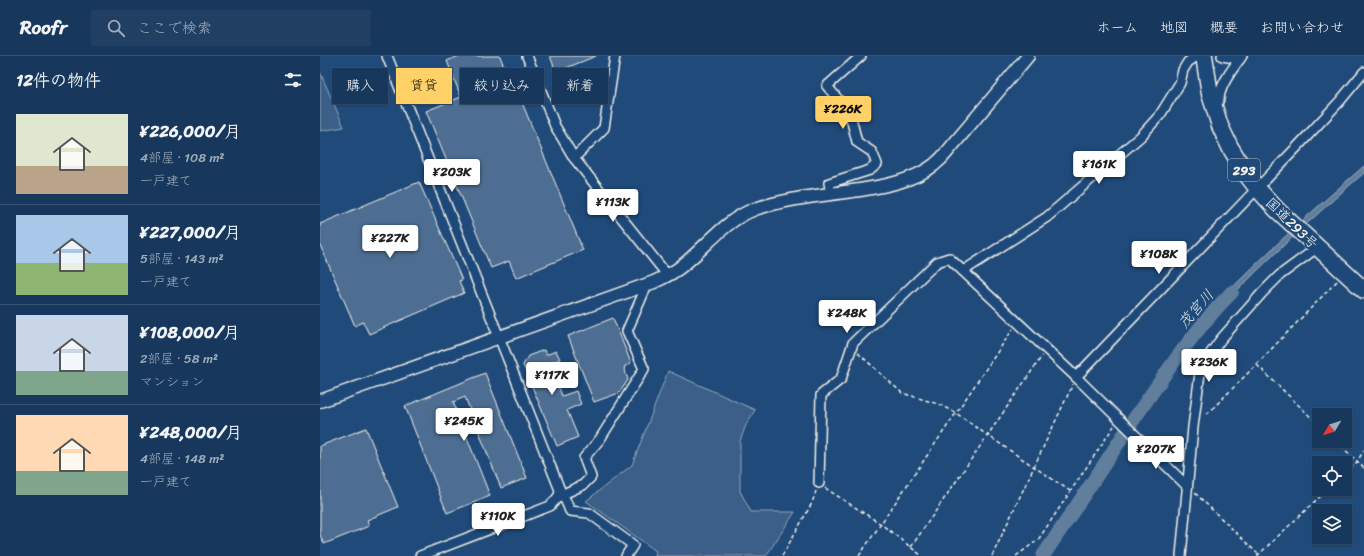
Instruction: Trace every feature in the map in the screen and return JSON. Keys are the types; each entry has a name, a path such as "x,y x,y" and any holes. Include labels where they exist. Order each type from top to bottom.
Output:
{"highway":[{"name":"国道293号","path":"1204,56 1212,101 1220,126 1238,162 1257,188 1364,290"}],"street":[{"path":"387,56 560,490 559,496"},
{"path":"527,56 555,126 574,158 668,276"},
{"path":"574,158 600,134 604,128 615,56"},
{"path":"831,195 829,184 870,170 877,164 872,152 857,142 850,114 827,86 861,56"},
{"path":"320,401 647,285 668,276 691,258 729,223 754,210 790,200 831,195 888,185 913,176 934,165 947,152 1028,56"},
{"path":"963,271 1047,217 1140,136 1160,115 1180,83 1188,62 1198,56"},
{"path":"1212,101 1219,101 1220,93 1227,78 1241,58 1222,56"},
{"path":"1076,377 1298,146 1340,101 1364,72"},
{"path":"1181,556 1187,486 1200,373 1203,364 1221,339 1263,292 1315,244"},
{"path":"819,483 821,395 841,380 853,343 937,262 949,258 1076,377 1187,486"},
{"path":"420,556 550,506 559,496 583,485 591,477 584,458 600,439 644,369 626,331 647,285"},
{"path":"559,496 565,500 570,511 589,513 634,545 626,556"}],"path":[{"path":"1207,414 1345,272"},
{"path":"859,556 1018,322"},
{"path":"852,348 902,392 938,404 956,413 1070,491"},
{"path":"910,547 1047,350"},
{"path":"1256,365 1312,418"},
{"path":"992,556 1076,377"},
{"path":"1016,556 1038,540 1070,491 1120,420"},
{"path":"1343,448 1364,468"},
{"path":"1352,465 1364,450"},
{"path":"782,556 812,503 819,483 881,524 922,556"},
{"path":"1187,486 1258,555 1321,496"}],"shaded area":[{"path":"320,72 332,100 332,104 334,104 344,127 320,131"},
{"path":"1364,166 1364,173 1291,238 1221,307 1217,303 1289,233"},
{"path":"668,371 755,410 746,425 740,441 740,491 751,512 795,512 766,556 655,556 656,551 586,501 632,465"}],"building":[{"path":"459,56 500,56 505,68 460,68 460,94 452,74 452,68 450,68 447,61"},
{"path":"550,56 596,56 566,68 554,68"},
{"path":"460,97 460,104 523,104 583,250 516,278 509,261 491,268 426,111 444,104 452,104 452,101"},
{"path":"419,182 462,280 459,281 464,293 369,334 363,322 355,326 320,245 320,224"},
{"path":"613,318 631,363 624,367 628,380 619,393 594,402 568,336"},
{"path":"544,350 546,355 556,351 560,359 549,363 562,396 576,391 581,404 567,410 578,437 557,446 523,365 528,356"},
{"path":"485,373 527,478 501,488 465,397 453,402 490,496 447,513 405,406"},
{"path":"366,428 398,507 367,520 369,526 324,544 320,535 320,446"}],"waterway":[{"name":"茂宮川","path":"1043,556 1167,371 1204,322 1232,292"}]}
